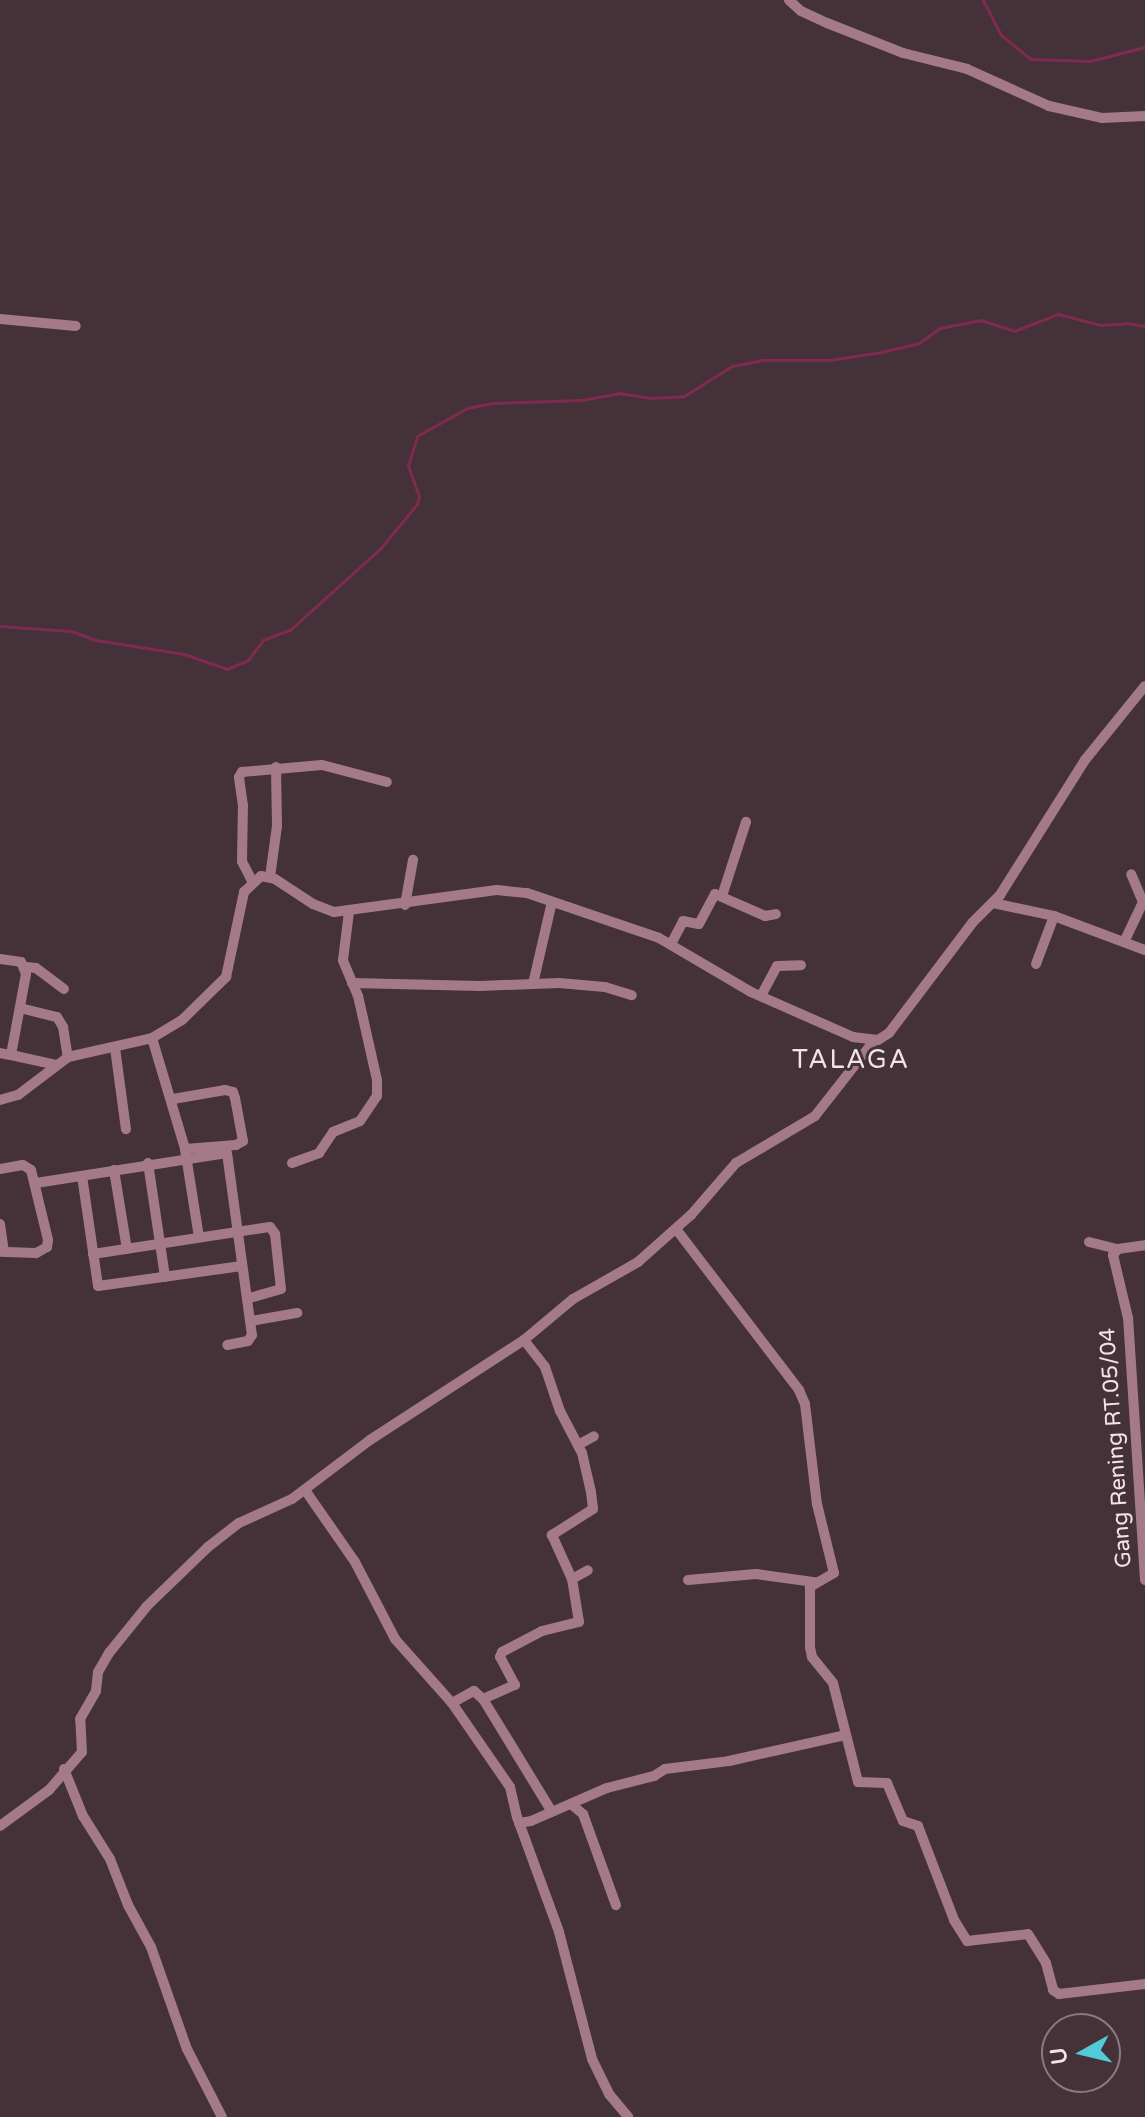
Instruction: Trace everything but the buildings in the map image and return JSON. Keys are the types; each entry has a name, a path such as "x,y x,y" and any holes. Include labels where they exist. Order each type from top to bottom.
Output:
{"street":[{"path":"789,0 801,11 827,23 903,53 958,66 1049,106 1102,118 1145,116"},
{"path":"0,319 76,326"},
{"path":"0,1826 49,1790 83,1749 80,1719 96,1691 100,1669 147,1606 231,1528 305,1490 370,1440 524,1340 564,1305 620,1275 676,1229 736,1163 815,1116 873,1042 885,1037 973,922 993,903 1040,835 1085,760 1145,686"},
{"path":"252,881 242,861 243,806 239,777 250,769 322,765 387,782"},
{"path":"270,877 277,826 276,767"},
{"path":"722,896 746,822"},
{"path":"405,905 413,860"},
{"path":"1125,940 1143,902 1131,874"},
{"path":"0,1100 18,1095 68,1057 152,1038 175,1027 226,977 242,899 252,881 270,877 320,908 349,912 511,889 627,925 671,944 761,996 873,1042"},
{"path":"671,944 680,923 699,924 713,895 722,896 765,916 776,914"},
{"path":"533,984 552,902"},
{"path":"993,903 1054,916 1145,950"},
{"path":"292,1163 319,1153 330,1134 360,1121 376,1101 377,1080 343,960 349,912"},
{"path":"1036,964 1054,916"},
{"path":"0,959 36,968 64,989"},
{"path":"761,996 777,966 801,965"},
{"path":"26,967 20,1008 6,1054 56,1065"},
{"path":"352,983 593,985 632,995"},
{"path":"20,1008 57,1017 63,1027 68,1057"},
{"path":"152,1038 173,1099 186,1153 199,1237"},
{"path":"115,1048 126,1129"},
{"path":"36,1183 114,1170 186,1153 227,1149 243,1141 233,1092 173,1099"},
{"path":"227,1149 252,1335 248,1341 227,1345"},
{"path":"148,1163 165,1277"},
{"path":"0,1169 28,1167 36,1183 47,1247 36,1253 2,1252 0,1224"},
{"path":"114,1170 127,1249"},
{"path":"82,1176 96,1281 101,1288 242,1266"},
{"path":"93,1254 237,1230 273,1229 282,1285 274,1293 247,1299"},
{"path":"676,1229 803,1397 817,1504 834,1573 829,1579 814,1582 756,1574 688,1580"},
{"path":"1089,1242 1118,1249 1145,1245"},
{"name":"Gang Rening RT.05/04","path":"1118,1249 1114,1260 1128,1318 1141,1411 1139,1522 1145,1580"},
{"path":"251,1321 297,1313"},
{"path":"483,1699 515,1685 500,1657 502,1652 542,1631 579,1622 572,1579 552,1535 593,1509 578,1445 560,1411 545,1367 524,1340"},
{"path":"578,1445 594,1436"},
{"path":"305,1490 355,1562 395,1639 452,1703 510,1787 519,1823 559,1932 592,2059 609,2094 628,2117"},
{"path":"572,1579 588,1570"},
{"path":"814,1582 810,1594 811,1653 831,1679 858,1782 887,1783 903,1821 918,1826 954,1920 967,1941 1028,1934 1046,1963 1053,1990 1059,1994 1145,1984"},
{"path":"452,1703 474,1691 483,1699 552,1812"},
{"path":"519,1823 607,1788 654,1776 665,1769 729,1761 845,1735"},
{"path":"64,1769 83,1816 107,1852 128,1905 151,1947 187,2049 222,2117"},
{"path":"571,1804 583,1814 616,1905"}],"waterway":[{"path":"983,0 1001,35 1031,59 1090,61 1145,47"},
{"path":"0,626 71,631 96,640 184,654 227,669 248,660 263,640 291,629 380,549 417,504 419,496 408,466 417,436 467,408 492,403 581,400 619,393 649,398 684,396 732,366 764,360 829,360 881,352 919,343 940,328 981,320 1014,331 1058,314 1100,325 1126,323 1145,326"}],"district":[{"name":"TALAGA","path":"851,1060"}]}
